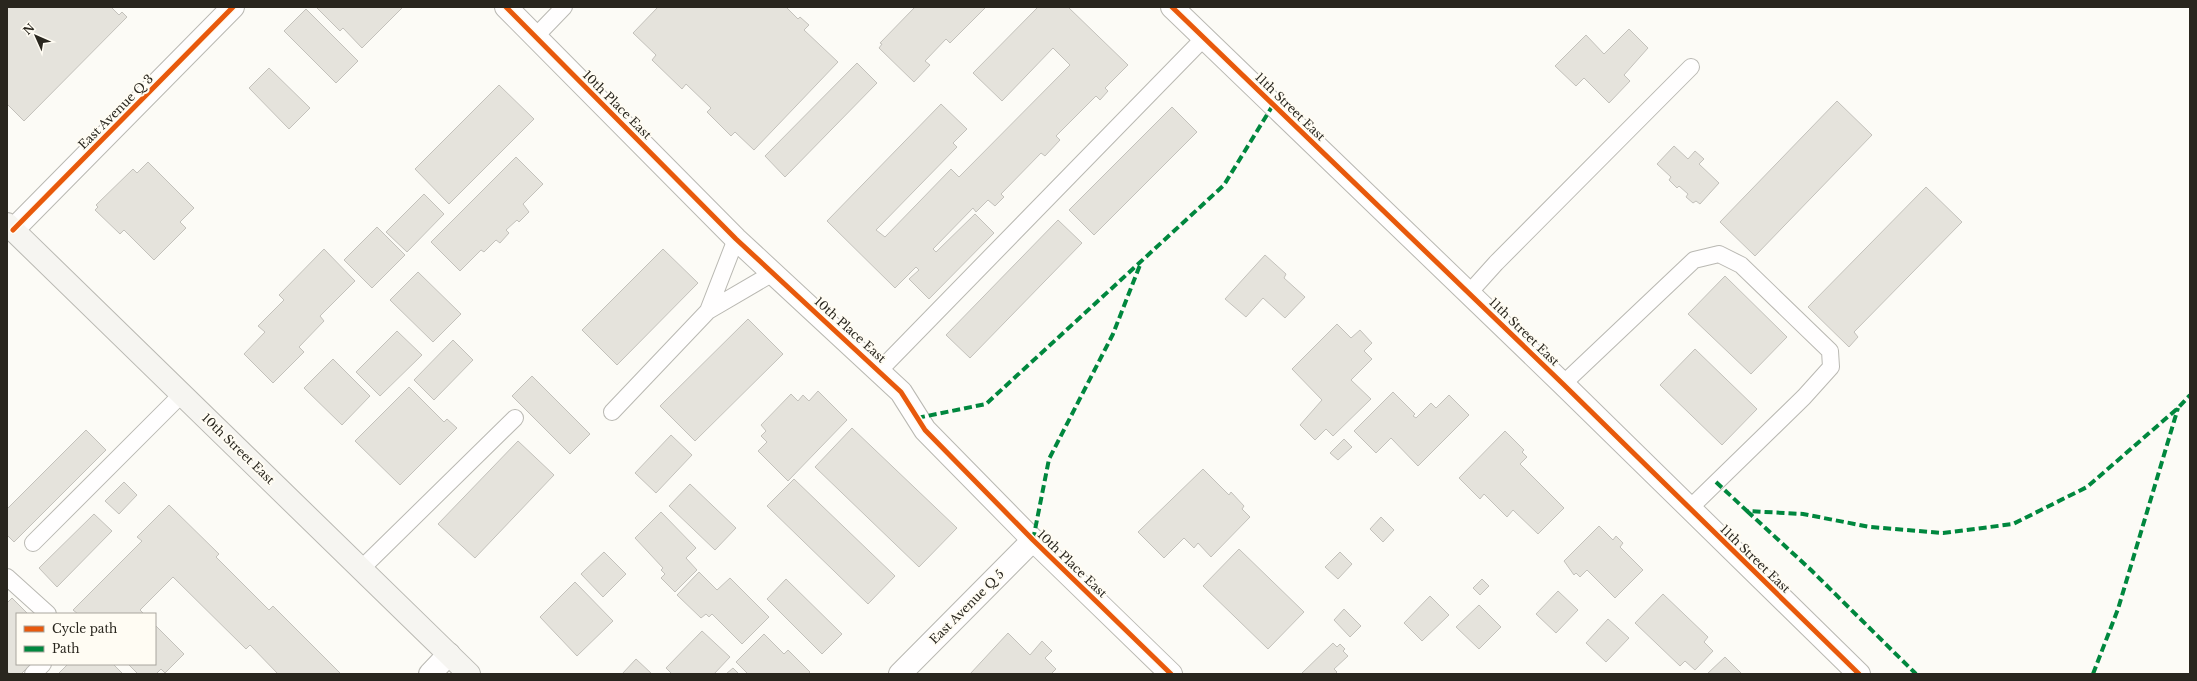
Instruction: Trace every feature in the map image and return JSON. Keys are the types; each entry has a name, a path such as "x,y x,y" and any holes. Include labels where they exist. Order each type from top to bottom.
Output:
{"main road":[{"name":"10th Street East","path":"10,227 469,674"}],"street":[{"name":"East Avenue Q 3","path":"10,227 233,7"},
{"name":"10th Place East","path":"506,7 736,239 880,370 902,392 925,430 1033,540 1171,674"},
{"name":"11th Street East","path":"1172,7 1564,384 1859,674"},
{"name":"East Avenue Q 5","path":"900,674 1033,540"},
{"path":"430,674 449,654"}],"lane":[{"path":"536,36 564,7"},
{"path":"880,370 1204,38"},
{"path":"1469,293 1496,263 1691,67"},
{"path":"708,311 736,239"},
{"path":"1564,384 1694,260 1719,254 1740,265 1830,351 1831,367 1804,398 1689,508"},
{"path":"612,412 708,311 772,273"},
{"path":"33,543 182,394"},
{"path":"361,569 515,418"},
{"path":"7,577 47,613"},
{"path":"33,674 42,665"}],"building":[{"path":"7,7 111,7 119,15 122,12 127,17 24,121 7,104"},
{"path":"403,7 362,48 343,28 340,31 317,8"},
{"path":"658,7 786,7 798,19 800,17 809,25 804,30 838,62 754,150 735,132 731,136 707,112 711,108 686,84 682,89 652,60 656,55 633,33"},
{"path":"915,7 986,7 950,43 946,39 925,61 930,65 914,82 879,48 882,44 880,43"},
{"path":"1038,7 1068,7 1128,65 1105,88 1108,91 1100,100 1096,96 1056,136 1060,140 1045,156 1041,153 1001,194 1004,197 995,206 988,200 976,212 973,208 933,249 936,252 975,214 994,233 929,299 909,279 919,270 916,267 895,288 827,221 941,104 967,129 953,143 957,147 876,230 885,237 951,169 959,177 1070,65 1053,48 1002,101 973,73"},
{"path":"306,9 358,61 336,83 284,31"},
{"path":"1629,29 1648,48 1624,75 1630,81 1609,103 1584,78 1576,86 1555,66 1586,35 1604,54"},
{"path":"857,63 877,83 785,177 765,156"},
{"path":"269,68 310,108 289,129 249,88"},
{"path":"499,85 534,119 449,204 415,169"},
{"path":"1837,101 1872,135 1755,256 1720,222"},
{"path":"1172,107 1197,132 1094,235 1069,210"},
{"path":"1674,146 1688,159 1695,151 1704,159 1699,164 1719,183 1700,204 1696,201 1693,203 1686,197 1688,194 1679,186 1677,188 1669,180 1671,177 1657,164"},
{"path":"516,157 543,184 523,204 529,212 519,222 517,220 506,230 509,233 500,243 496,240 484,252 481,250 460,271 431,242"},
{"path":"148,162 194,208 180,222 186,228 154,260 124,230 120,234 95,210 98,207 96,205 133,169 137,173"},
{"path":"1926,187 1962,222 1854,332 1858,337 1849,347 1808,307"},
{"path":"424,194 444,214 407,252 386,232"},
{"path":"1058,220 1082,243 970,358 946,335"},
{"path":"377,227 405,255 372,288 344,260"},
{"path":"324,249 355,281 320,316 324,321 299,347 304,352 273,383 244,354 265,332 258,326 284,300 279,295"},
{"path":"663,249 698,283 617,365 582,330"},
{"path":"1265,255 1286,274 1284,278 1305,297 1285,318 1263,298 1246,317 1225,299"},
{"path":"418,272 461,314 433,342 390,300"},
{"path":"1725,276 1787,337 1751,374 1688,314"},
{"path":"748,319 783,354 695,441 660,406"},
{"path":"1337,324 1351,338 1360,330 1372,343 1364,351 1372,359 1351,380 1371,399 1333,436 1326,429 1315,440 1300,425 1322,400 1292,369"},
{"path":"397,331 422,355 380,396 356,372"},
{"path":"453,340 473,360 434,400 414,380"},
{"path":"1695,349 1757,409 1722,445 1660,385"},
{"path":"333,359 370,396 342,425 304,388"},
{"path":"532,376 590,434 570,454 512,396"},
{"path":"409,387 444,422 447,419 457,428 400,485 355,441"},
{"path":"818,391 847,420 788,481 758,451 767,442 761,436 766,431 761,425 791,394 798,401 803,395 809,401"},
{"path":"1393,392 1415,414 1413,416 1416,418 1431,403 1436,408 1449,395 1469,415 1418,466 1391,438 1376,453 1354,431"},
{"path":"852,428 957,528 919,567 815,467"},
{"path":"86,430 106,450 14,542 7,535 7,509"},
{"path":"1505,431 1524,450 1522,452 1527,457 1520,464 1564,508 1538,534 1513,510 1507,517 1484,494 1480,499 1459,478"},
{"path":"671,435 692,455 656,493 635,473"},
{"path":"1344,439 1352,447 1338,460 1330,453"},
{"path":"518,441 554,475 475,558 438,524"},
{"path":"1203,469 1229,495 1231,492 1244,506 1242,509 1250,517 1211,557 1198,543 1194,548 1184,538 1164,558 1138,532"},
{"path":"794,479 895,576 868,604 767,506"},
{"path":"124,482 137,495 119,514 105,501"},
{"path":"690,484 736,528 715,550 669,506"},
{"path":"169,505 219,554 216,557 269,610 273,606 341,674 278,674 250,645 246,649 173,577 140,610 143,613 77,613 73,610 142,541 137,537"},
{"path":"661,512 696,548 686,558 697,570 675,592 661,578 665,574 661,570 663,568 635,538"},
{"path":"94,514 112,531 57,587 39,568"},
{"path":"1381,517 1394,530 1383,542 1370,529"},
{"path":"1599,526 1613,540 1616,536 1623,543 1620,547 1643,570 1615,598 1587,570 1580,577 1576,573 1574,575 1564,561"},
{"path":"1239,549 1304,612 1268,649 1203,586"},
{"path":"604,552 626,574 603,597 581,574"},
{"path":"1340,552 1352,564 1338,579 1325,567"},
{"path":"699,572 717,590 730,578 769,617 742,644 712,614 709,617 706,614 701,618 677,595"},
{"path":"786,579 842,634 822,654 767,599"},
{"path":"1482,579 1489,586 1480,595 1473,588"},
{"path":"575,582 613,621 577,656 540,617"},
{"path":"1558,591 1578,610 1556,633 1536,614"},
{"path":"1663,594 1708,637 1704,642 1713,651 1695,670 1685,661 1680,666 1635,623"},
{"path":"1430,596 1449,615 1422,641 1404,623"},
{"path":"12,598 27,613 16,613 16,665 30,665 21,674 10,674 7,671 7,603"},
{"path":"1479,605 1501,627 1479,649 1456,627"},
{"path":"1344,609 1361,626 1350,637 1334,620"},
{"path":"1608,619 1629,638 1606,662 1586,643"},
{"path":"156,626 184,654 165,673 161,669 156,674 138,674 129,665 156,665"},
{"path":"702,631 730,657 714,674 672,674 666,668"},
{"path":"1008,633 1030,655 1042,641 1052,651 1045,658 1056,669 1051,674 970,674"},
{"path":"764,634 784,654 788,650 810,672 808,674 748,674 736,662"},
{"path":"1333,643 1337,647 1340,644 1345,649 1343,651 1348,656 1334,669 1337,672 1335,674 1301,674"},
{"path":"1725,657 1742,674 1707,674"},
{"path":"636,659 652,674 622,674"},
{"path":"67,665 114,665 123,674 58,674"},
{"path":"733,668 739,674 726,674"}],"marked path":[{"path":"917,418 986,404 1224,185 1273,105"},
{"path":"1033,540 1049,459 1113,334 1140,265"},
{"path":"1716,482 1747,511 1803,514 1870,527 1943,533 2013,524 2087,487 2178,408 2190,395"},
{"path":"2093,674 2118,609 2178,408"},
{"path":"1747,511 1811,570 1916,674"}],"cycle path":[{"path":"13,230 233,7"},
{"path":"506,7 736,239 901,392 925,430 1033,540 1171,674"},
{"path":"1172,7 1563,384 1859,674"}]}
